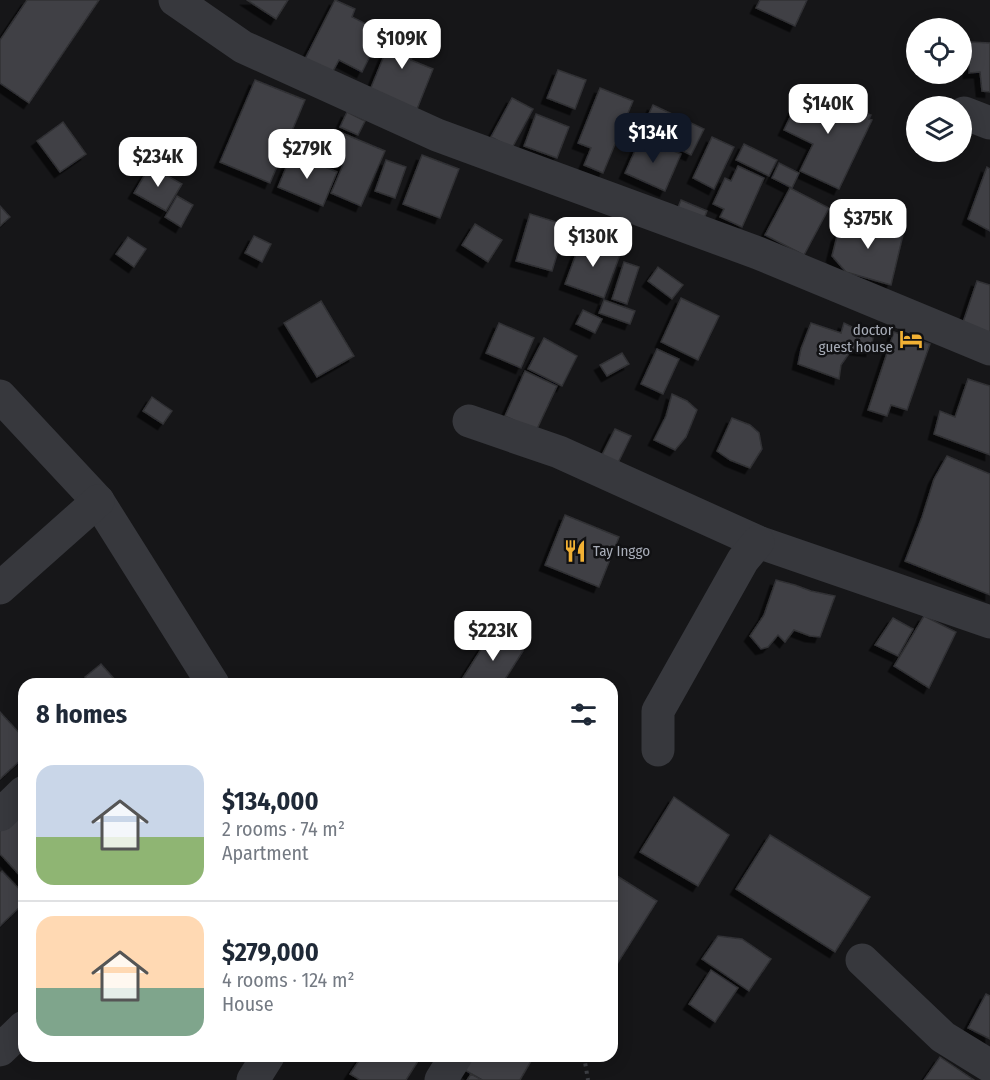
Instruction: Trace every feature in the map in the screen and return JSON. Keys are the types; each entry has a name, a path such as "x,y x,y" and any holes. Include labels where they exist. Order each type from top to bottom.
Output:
{"street":[{"path":"175,0 243,46 438,135 758,253 990,349"},
{"path":"0,396 98,501 209,678"},
{"path":"469,421 559,452 758,542 990,622"},
{"path":"0,588 98,501"},
{"path":"658,750 658,711 743,560 758,542"},
{"path":"0,815 18,798"},
{"path":"862,960 944,1037 990,1066"},
{"path":"0,1050 18,1033"},
{"path":"253,1080 264,1062"},
{"path":"441,1080 452,1062"}],"path":[{"path":"585,1062 588,1080"}],"building":[{"path":"27,0 99,0 29,103 0,83 0,40"},
{"path":"247,0 288,0 276,19"},
{"path":"335,0 355,9 352,17 382,32 362,72 339,60 332,73 305,59"},
{"path":"760,0 807,0 795,26 756,8"},
{"path":"397,24 421,34 411,60 433,69 417,109 370,90"},
{"path":"972,42 990,43 990,92 982,91 980,72 972,73"},
{"path":"558,70 586,80 575,109 547,98"},
{"path":"255,80 305,100 270,183 220,162"},
{"path":"600,88 633,101 603,173 584,165 591,148 578,143"},
{"path":"804,88 822,97 825,90 836,95 833,101 839,104 840,101 871,115 869,119 872,120 839,189 800,171 813,144 784,130"},
{"path":"512,98 533,109 512,148 491,137"},
{"path":"653,105 704,129 691,155 641,131"},
{"path":"347,112 365,121 358,135 340,127"},
{"path":"536,114 569,127 557,158 524,146"},
{"path":"63,122 86,154 60,172 37,141"},
{"path":"335,130 385,151 361,206 331,193 343,165 324,157"},
{"path":"641,137 681,154 665,191 625,173"},
{"path":"712,137 734,147 714,189 693,178"},
{"path":"744,144 777,160 769,176 736,160"},
{"path":"292,153 337,172 323,206 278,187"},
{"path":"422,155 459,169 440,218 403,204"},
{"path":"386,160 406,167 395,198 375,191"},
{"path":"779,163 799,173 792,188 772,178"},
{"path":"150,166 182,184 166,211 134,193"},
{"path":"738,166 764,178 742,227 720,217 724,209 713,204 725,178 731,181"},
{"path":"987,167 990,169 990,231 968,219"},
{"path":"790,188 829,208 804,255 765,235"},
{"path":"177,196 193,205 181,227 165,217"},
{"path":"681,200 707,211 701,226 675,215"},
{"path":"0,206 10,217 0,226"},
{"path":"530,214 566,225 552,271 516,261"},
{"path":"854,215 903,235 891,285 846,272 832,256 837,236"},
{"path":"475,224 502,240 488,262 462,245"},
{"path":"254,236 271,244 262,262 245,253"},
{"path":"128,237 146,249 134,267 116,254"},
{"path":"582,238 621,252 604,298 565,284"},
{"path":"624,262 639,267 627,304 612,299"},
{"path":"658,267 683,285 672,299 648,281"},
{"path":"977,281 990,285 990,343 960,331"},
{"path":"681,298 719,316 698,360 661,342"},
{"path":"604,300 635,311 630,324 599,313"},
{"path":"321,301 354,356 317,377 284,323"},
{"path":"583,310 602,319 595,333 576,324"},
{"path":"499,323 534,338 521,368 486,353"},
{"path":"811,323 841,333 844,323 873,337 871,351 852,349 841,365 839,379 798,364"},
{"path":"894,332 930,344 907,410 891,405 887,416 868,410"},
{"path":"544,338 577,356 562,386 528,369"},
{"path":"657,349 679,359 663,394 641,384"},
{"path":"622,353 629,364 607,376 600,365"},
{"path":"525,371 557,386 536,431 505,416"},
{"path":"968,379 990,386 990,455 934,434 940,411 955,417"},
{"path":"672,394 687,401 697,410 686,437 675,450 654,440 666,416"},
{"path":"152,397 172,411 163,424 143,411"},
{"path":"732,418 750,425 759,433 762,449 750,468 730,460 717,451"},
{"path":"615,429 631,436 618,463 602,455"},
{"path":"947,456 990,474 990,595 905,561 934,479"},
{"path":"565,515 619,537 599,587 545,565"},
{"path":"776,580 835,596 820,637 794,630 785,642 778,635 768,647 761,649 750,636 764,615"},
{"path":"924,616 956,632 929,688 894,666"},
{"path":"893,618 913,629 898,656 875,645"},
{"path":"492,632 523,651 506,678 463,678"},
{"path":"101,664 113,678 86,678"},
{"path":"0,712 18,732 18,762 0,779"},
{"path":"674,797 729,835 698,886 640,852"},
{"path":"18,814 18,874 0,854 0,831"},
{"path":"770,835 870,897 835,952 736,889"},
{"path":"2,871 18,888 18,909 0,926 0,873"},
{"path":"618,877 657,901 618,963"},
{"path":"718,936 742,939 771,959 749,991 702,959"},
{"path":"711,970 738,988 715,1022 689,1004"},
{"path":"986,994 990,996 990,1039 968,1028"},
{"path":"940,1057 974,1080 924,1080"},
{"path":"358,1062 417,1062 406,1080 360,1080 350,1074"},
{"path":"467,1062 530,1062 520,1080 482,1080 463,1069"},
{"path":"471,1074 482,1080 467,1080"}],"place":[{"name":"doctor guest house","path":"911,339"},
{"name":"Tay Inggo","path":"575,551"}]}
